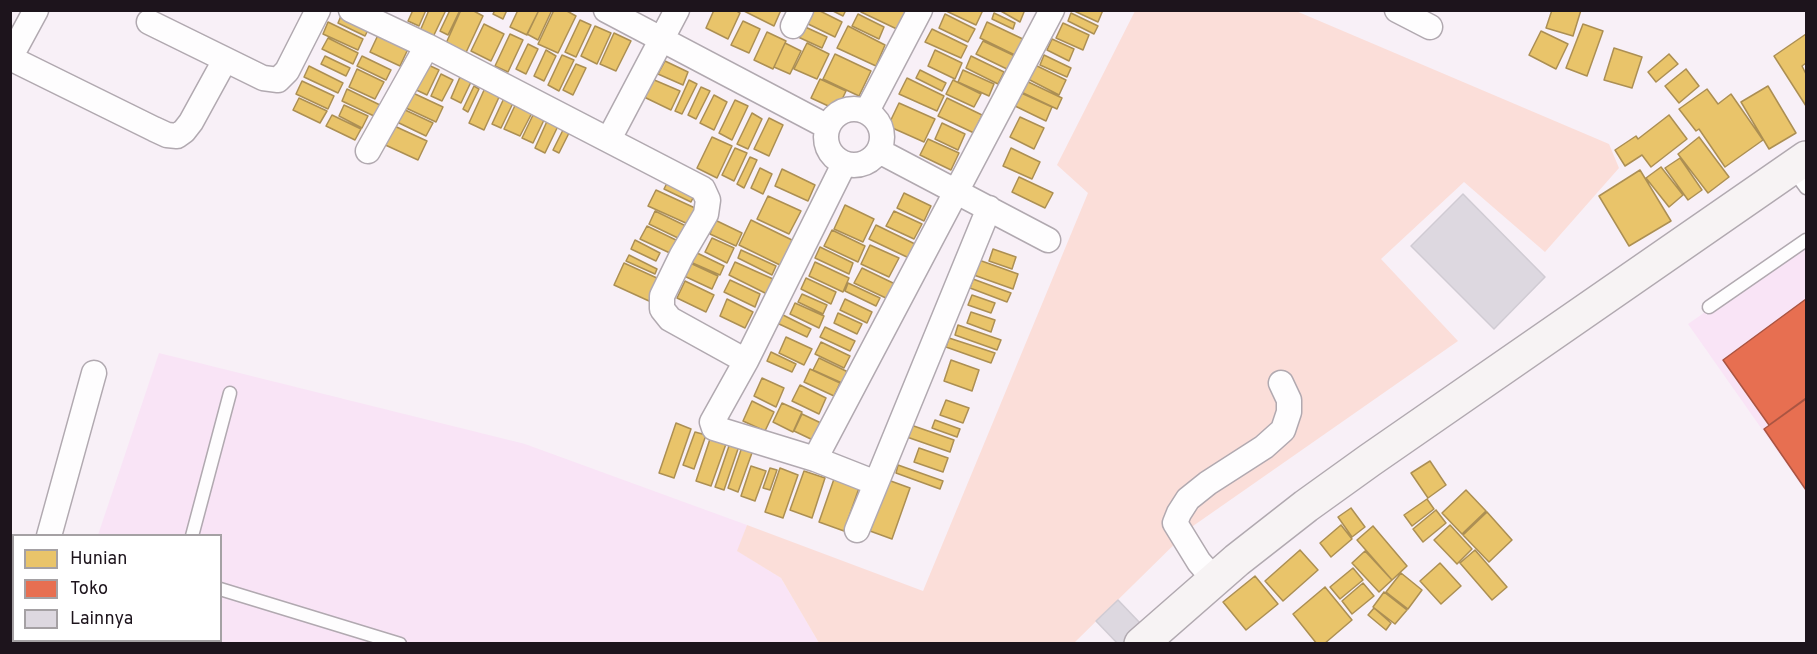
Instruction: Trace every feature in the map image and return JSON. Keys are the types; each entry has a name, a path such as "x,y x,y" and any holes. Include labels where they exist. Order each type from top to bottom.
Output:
{"street":[{"path":"36,10 10,58 167,135 177,136 191,122 225,60"},
{"path":"149,22 263,78 278,80 287,70 318,10"},
{"path":"351,10 609,138 703,189 708,200 706,214 662,296 662,309 670,319 746,362"},
{"path":"606,10 828,127"},
{"path":"609,138 677,10"},
{"path":"867,111 920,10"},
{"path":"815,459 1052,10"},
{"path":"1397,10 1430,27"},
{"path":"368,151 427,46"},
{"path":"852,109 867,111 878,121 881,129 883,136 879,151 864,164 844,164 832,155 826,141 828,127 837,114 852,109"},
{"path":"879,151 1048,240"},
{"path":"844,164 746,362 714,415 714,428 815,459 876,483"},
{"path":"1141,644 1214,579 1306,506 1370,460 1549,338 1802,171"},
{"path":"857,530 989,208"},
{"path":"50,534 94,374"},
{"path":"1214,579 1198,562 1175,523 1188,499 1208,483 1264,447 1283,430 1289,412 1289,400 1281,383"}],"lane":[{"path":"1709,307 1806,240"},
{"path":"193,534 230,393"},
{"path":"222,590 400,644"}],"shaded area":[{"path":"1135,11 1296,11 1609,144 1619,168 1545,252 1464,182 1381,259 1458,341 1193,526 1074,643 819,643 781,578 737,551 747,525 923,591 1088,193 1057,165"},
{"path":"1806,241 1806,492 1688,324"},
{"path":"159,353 525,444 747,525 738,551 781,578 819,643 62,644 62,642 222,642 222,534 98,534"}],"building: Hunian":[{"path":"413,10 426,10 419,26 408,21"},
{"path":"429,10 446,10 433,37 420,31"},
{"path":"450,10 460,10 448,35 440,31"},
{"path":"461,10 472,10 483,16 463,59 443,50"},
{"path":"495,10 507,10 503,19 493,14"},
{"path":"518,10 539,10 527,35 510,27"},
{"path":"539,10 552,10 538,40 527,34"},
{"path":"554,10 565,10 576,16 558,53 538,44"},
{"path":"714,10 735,10 740,13 728,39 706,28"},
{"path":"742,10 781,10 774,26"},
{"path":"809,10 818,10 842,22 835,37 804,22"},
{"path":"831,10 846,10 843,16"},
{"path":"862,10 902,10 910,14 901,31 861,12"},
{"path":"944,10 983,10 976,25"},
{"path":"999,10 1022,10 1024,12 1020,22"},
{"path":"1072,10 1103,10 1098,22"},
{"path":"1552,10 1581,10 1573,36 1546,28"},
{"path":"343,11 371,24 365,36 338,23"},
{"path":"994,13 1015,23 1013,29 992,19"},
{"path":"1071,13 1098,26 1094,34 1068,21"},
{"path":"858,14 884,27 879,39 852,26"},
{"path":"945,14 975,29 968,42 939,28"},
{"path":"580,20 591,25 576,57 565,52"},
{"path":"743,21 760,29 749,53 731,45"},
{"path":"328,22 363,39 358,50 323,34"},
{"path":"987,22 1027,41 1019,57 980,38"},
{"path":"1063,23 1089,35 1083,50 1056,38"},
{"path":"484,24 504,34 491,61 471,51"},
{"path":"1583,24 1603,31 1587,76 1566,68"},
{"path":"801,25 827,37 822,48 796,36"},
{"path":"595,26 611,33 597,64 581,56"},
{"path":"848,26 885,45 876,66 837,48"},
{"path":"932,29 967,46 961,58 925,42"},
{"path":"1541,31 1568,44 1556,69 1529,55"},
{"path":"767,32 786,41 773,69 754,60"},
{"path":"614,33 631,41 616,71 600,64"},
{"path":"510,34 523,40 508,72 495,66"},
{"path":"1806,34 1806,63 1802,66 1806,74 1806,106 1774,56"},
{"path":"378,35 408,49 400,66 370,52"},
{"path":"328,38 358,53 353,64 322,49"},
{"path":"1052,39 1074,49 1069,61 1047,50"},
{"path":"983,41 1017,57 1011,71 976,54"},
{"path":"785,43 801,51 790,74 774,67"},
{"path":"807,43 829,54 817,79 794,69"},
{"path":"528,44 538,49 526,74 516,69"},
{"path":"1614,48 1642,57 1632,88 1604,80"},
{"path":"546,50 556,56 544,81 534,76"},
{"path":"935,50 962,63 955,79 928,66"},
{"path":"835,54 871,71 859,96 823,79"},
{"path":"1669,54 1678,64 1656,82 1648,72"},
{"path":"562,55 574,60 559,91 548,85"},
{"path":"1044,55 1071,68 1067,77 1040,65"},
{"path":"325,56 350,68 346,76 321,64"},
{"path":"362,56 391,70 386,80 357,66"},
{"path":"971,56 1004,72 998,84 966,68"},
{"path":"665,61 688,72 683,85 658,74"},
{"path":"422,62 439,70 427,95 410,87"},
{"path":"576,64 586,68 573,95 563,90"},
{"path":"1033,64 1066,80 1059,95 1026,78"},
{"path":"309,66 343,83 338,93 304,77"},
{"path":"357,69 384,82 375,99 349,87"},
{"path":"1686,69 1699,86 1679,103 1665,86"},
{"path":"920,70 946,83 942,91 916,78"},
{"path":"963,70 994,84 989,96 958,82"},
{"path":"441,74 453,80 442,101 431,96"},
{"path":"460,77 471,82 461,103 451,98"},
{"path":"907,78 944,96 937,111 899,94"},
{"path":"652,79 680,91 671,110 644,97"},
{"path":"820,79 846,91 837,110 811,98"},
{"path":"689,80 697,84 682,114 675,111"},
{"path":"953,80 981,94 974,107 946,94"},
{"path":"1024,80 1062,98 1057,109 1019,91"},
{"path":"302,81 334,96 328,109 296,94"},
{"path":"474,86 479,89 468,112 463,109"},
{"path":"1768,86 1796,133 1769,149 1741,102"},
{"path":"701,87 710,91 696,119 688,115"},
{"path":"485,88 500,95 484,130 469,123"},
{"path":"347,89 380,105 374,116 342,101"},
{"path":"1707,89 1718,104 1731,94 1763,140 1725,167 1699,129 1696,131 1679,109"},
{"path":"1019,92 1052,107 1046,121 1013,105"},
{"path":"413,93 443,107 436,122 406,108"},
{"path":"714,95 727,102 714,130 700,123"},
{"path":"505,96 514,101 501,128 492,124"},
{"path":"299,98 327,111 320,123 293,110"},
{"path":"947,98 982,115 974,133 938,116"},
{"path":"518,99 535,107 520,136 504,129"},
{"path":"735,100 748,106 732,140 719,133"},
{"path":"899,103 935,119 924,142 888,126"},
{"path":"344,105 368,116 362,128 339,116"},
{"path":"403,109 433,123 426,136 397,122"},
{"path":"752,113 762,119 748,149 737,144"},
{"path":"332,115 361,129 355,140 326,126"},
{"path":"533,115 544,120 533,143 522,138"},
{"path":"1669,115 1687,139 1651,167 1642,155 1625,166 1615,150 1636,136 1638,139"},
{"path":"1020,117 1044,128 1034,149 1010,137"},
{"path":"769,118 783,125 769,156 754,149"},
{"path":"548,119 559,124 545,153 535,148"},
{"path":"942,123 965,134 958,150 935,139"},
{"path":"390,124 427,141 418,160 381,143"},
{"path":"565,126 571,129 559,153 553,150"},
{"path":"712,137 732,146 717,178 697,168"},
{"path":"1699,137 1729,177 1708,193 1678,154"},
{"path":"928,139 959,153 951,170 920,155"},
{"path":"735,148 747,153 734,181 722,175"},
{"path":"1011,148 1040,162 1032,179 1003,166"},
{"path":"750,157 757,160 744,188 737,184"},
{"path":"1680,158 1702,190 1688,200 1665,168"},
{"path":"1661,167 1683,195 1669,207 1646,178"},
{"path":"760,168 772,174 763,194 751,188"},
{"path":"782,169 815,185 808,201 775,186"},
{"path":"1640,170 1671,221 1629,246 1599,196"},
{"path":"1019,177 1053,193 1045,208 1012,192"},
{"path":"668,181 695,194 691,202 664,189"},
{"path":"656,190 695,208 688,224 648,206"},
{"path":"904,193 931,206 924,221 897,208"},
{"path":"768,196 801,211 789,234 757,219"},
{"path":"845,205 874,219 863,242 834,229"},
{"path":"655,211 686,226 680,239 649,224"},
{"path":"894,211 922,224 914,239 886,226"},
{"path":"715,220 742,233 736,246 710,234"},
{"path":"751,220 794,241 782,266 739,245"},
{"path":"876,225 915,244 909,258 869,239"},
{"path":"647,226 678,241 672,254 640,239"},
{"path":"832,230 865,246 858,262 824,246"},
{"path":"712,238 734,248 727,263 705,252"},
{"path":"635,240 660,253 656,261 631,249"},
{"path":"870,245 899,258 889,277 861,264"},
{"path":"820,247 853,263 849,274 815,258"},
{"path":"993,249 1016,257 1012,269 989,261"},
{"path":"741,250 776,266 772,275 738,258"},
{"path":"693,251 724,266 720,275 688,261"},
{"path":"629,255 657,269 655,274 626,261"},
{"path":"976,259 1018,274 1013,289 971,274"},
{"path":"688,262 718,276 712,289 682,275"},
{"path":"735,262 773,279 767,294 729,275"},
{"path":"815,262 849,278 843,292 809,276"},
{"path":"624,263 659,279 649,301 614,285"},
{"path":"862,268 895,284 888,299 854,283"},
{"path":"806,278 836,292 831,304 801,289"},
{"path":"973,279 1011,293 1007,302 970,288"},
{"path":"730,280 760,294 755,307 724,292"},
{"path":"685,281 714,295 706,312 677,298"},
{"path":"848,283 880,298 876,306 845,291"},
{"path":"802,294 827,305 823,314 798,302"},
{"path":"972,295 995,303 991,313 968,305"},
{"path":"727,299 753,312 745,328 720,316"},
{"path":"845,299 872,312 867,323 840,310"},
{"path":"795,303 824,316 819,328 790,314"},
{"path":"971,312 995,320 991,332 967,323"},
{"path":"838,313 862,324 857,334 834,323"},
{"path":"781,314 811,329 807,337 777,323"},
{"path":"958,325 1001,340 997,350 955,335"},
{"path":"825,327 855,341 850,351 820,337"},
{"path":"786,337 812,349 804,365 779,353"},
{"path":"949,338 995,353 991,363 946,347"},
{"path":"821,342 850,356 844,368 815,354"},
{"path":"771,352 796,364 792,372 767,361"},
{"path":"819,358 848,372 842,383 813,370"},
{"path":"951,360 979,370 972,391 944,381"},
{"path":"810,369 840,383 834,396 804,382"},
{"path":"762,378 784,388 776,407 754,396"},
{"path":"800,385 826,398 819,414 792,401"},
{"path":"946,400 969,408 963,423 940,415"},
{"path":"752,401 774,412 765,431 743,421"},
{"path":"782,403 802,412 793,432 773,422"},
{"path":"802,414 823,424 815,441 794,431"},
{"path":"935,420 960,429 957,437 932,428"},
{"path":"676,423 691,429 674,478 659,473"},
{"path":"908,424 954,440 950,452 904,436"},
{"path":"695,432 706,435 694,469 683,465"},
{"path":"710,439 726,444 711,486 696,481"},
{"path":"730,443 739,446 724,490 715,487"},
{"path":"742,447 753,450 738,492 728,488"},
{"path":"919,448 948,458 943,472 914,462"},
{"path":"1430,461 1446,485 1428,498 1411,473"},
{"path":"898,465 943,481 940,489 896,473"},
{"path":"751,466 766,471 755,501 741,496"},
{"path":"770,468 777,470 770,490 763,488"},
{"path":"780,468 798,475 783,518 765,512"},
{"path":"804,471 825,478 812,518 790,510"},
{"path":"834,479 859,488 844,531 819,522"},
{"path":"888,480 910,488 892,539 870,531"},
{"path":"1466,490 1486,511 1462,534 1442,513"},
{"path":"1427,499 1434,509 1412,526 1404,515"},
{"path":"1351,508 1365,527 1352,537 1338,517"},
{"path":"1436,510 1446,523 1423,542 1413,529"},
{"path":"1487,512 1512,540 1489,562 1463,535"},
{"path":"1341,525 1352,539 1331,557 1320,543"},
{"path":"1450,525 1472,549 1457,564 1434,540"},
{"path":"1373,526 1407,566 1392,580 1357,540"},
{"path":"1300,550 1318,570 1283,601 1265,581"},
{"path":"1475,550 1507,587 1492,600 1460,563"},
{"path":"1365,551 1392,580 1379,592 1352,563"},
{"path":"1440,563 1461,586 1441,604 1420,581"},
{"path":"1353,568 1363,580 1340,599 1330,587"},
{"path":"1401,573 1422,590 1408,609 1386,592"},
{"path":"1255,576 1278,604 1246,630 1223,602"},
{"path":"1363,583 1374,596 1352,614 1342,601"},
{"path":"1325,587 1352,620 1324,644 1317,644 1293,614"},
{"path":"1384,592 1407,610 1395,624 1373,607"},
{"path":"1374,608 1391,623 1386,630 1368,615"}],"building: Toko":[{"path":"1806,299 1806,398 1769,425 1723,360"},
{"path":"1806,399 1806,490 1764,429"}],"building: Lainnya":[{"path":"1463,194 1545,277 1494,329 1411,246"},
{"path":"1118,600 1141,624 1122,644 1118,644 1096,621"}]}
